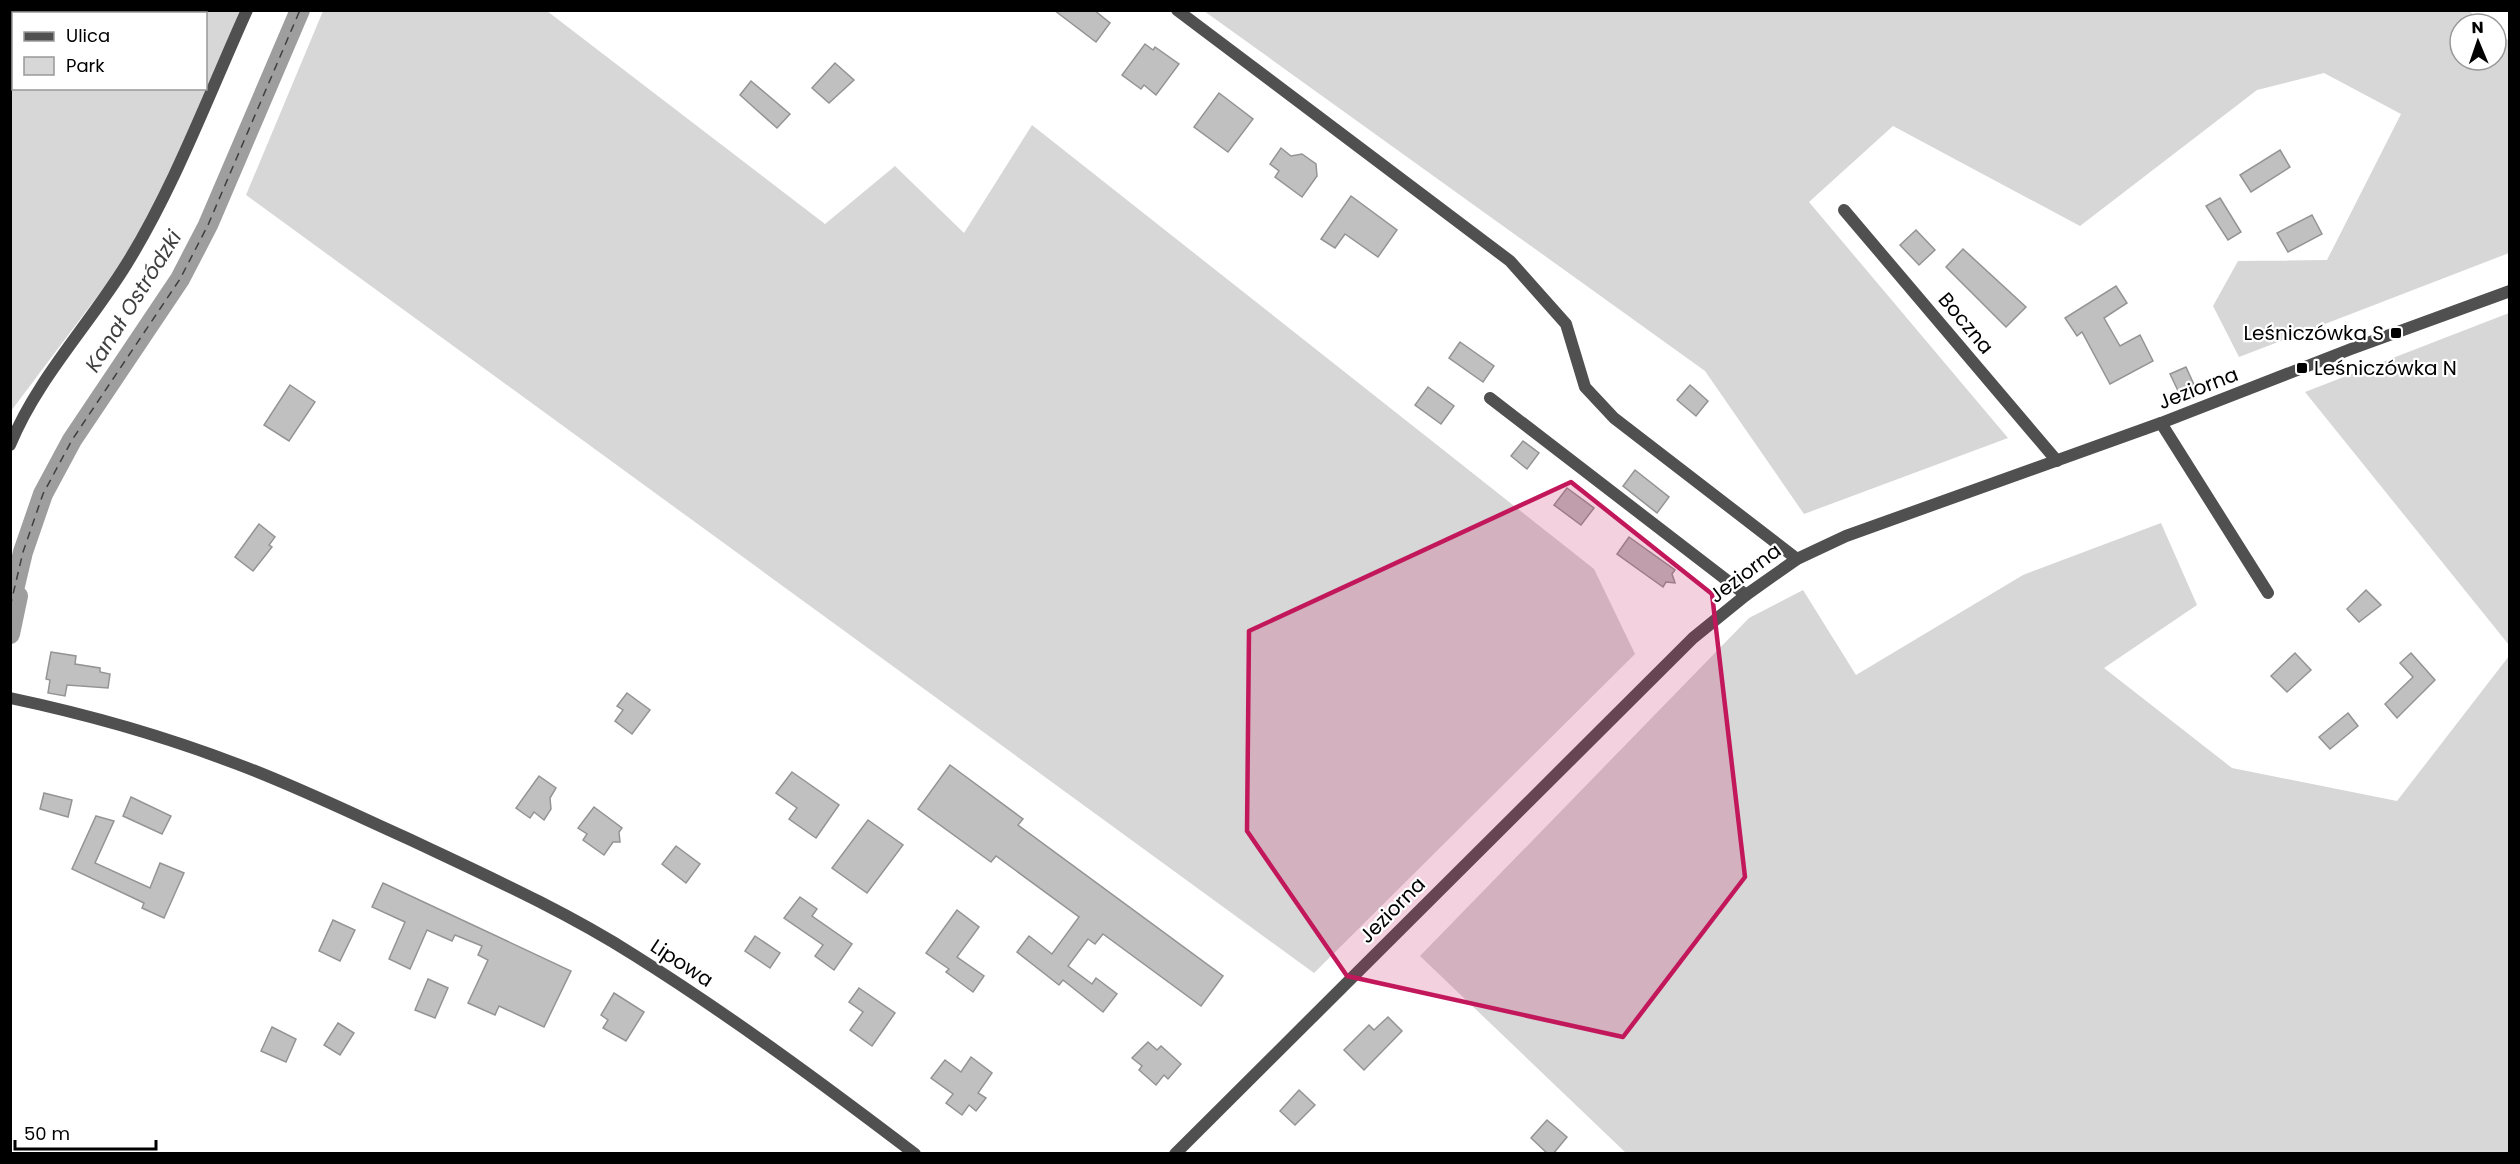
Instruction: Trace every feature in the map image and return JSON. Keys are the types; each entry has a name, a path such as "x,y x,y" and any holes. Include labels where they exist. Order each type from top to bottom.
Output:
{"street":[{"path":"10,445 33,401 127,265 165,193 246,10"},
{"path":"1177,10 1510,261 1566,324 1585,387 1614,418 1797,559"},
{"name":"Boczna","path":"1844,210 2057,461"},
{"name":"Jeziorna","path":"1175,1154 1693,638 1746,595 1797,559 1865,529 2162,423 2351,349 2510,291"},
{"path":"1490,398 1746,595"},
{"path":"2162,423 2268,593"},
{"name":"Lipowa","path":"12,698 135,730 236,763 319,797 531,895 632,953 722,1012 803,1069 915,1154"}],"highlighted area":[{"path":"1571,482 1712,594 1745,877 1623,1037 1347,976 1247,831 1249,631"}],"green space":[{"path":"11,11 245,11 163,209 11,411"},
{"path":"323,11 547,11 825,224 895,166 964,233 1032,125 1594,569 1635,654 1314,973 246,195"},
{"path":"1204,11 2469,11 2448,12 2448,72 2508,72 2509,41 2509,253 2239,357 2213,306 2238,261 2327,260 2401,114 2324,73 2257,90 2080,226 1893,126 1809,202 2008,438 1804,514 1705,371"},
{"path":"2509,313 2509,645 2305,392"},
{"path":"2161,523 2197,605 2104,668 2232,768 2397,801 2509,656 2509,1153 1626,1153 1420,956 1749,618 1803,590 1856,675 2023,575"}],"building":[{"path":"1054,10 1094,10 1110,23 1096,42"},
{"path":"1145,44 1153,50 1155,47 1179,64 1156,95 1144,85 1141,89 1122,75"},
{"path":"835,63 854,80 829,103 812,88"},
{"path":"751,81 790,114 777,128 740,95"},
{"path":"1219,93 1253,119 1228,152 1194,127"},
{"path":"1281,148 1291,156 1302,154 1316,164 1317,176 1302,197 1275,177 1279,171 1270,164"},
{"path":"2280,150 2290,167 2251,192 2240,175"},
{"path":"1351,196 1397,230 1378,257 1345,234 1335,248 1321,239"},
{"path":"2220,198 2241,232 2228,240 2206,206"},
{"path":"2312,215 2322,234 2288,252 2277,233"},
{"path":"1916,230 1935,250 1919,265 1900,245"},
{"path":"1963,249 2026,307 2006,327 1946,267"},
{"path":"2116,286 2127,303 2104,318 2120,346 2140,335 2153,361 2110,384 2082,332 2077,336 2065,318"},
{"path":"1460,342 1494,366 1483,382 1449,358"},
{"path":"2186,367 2196,389 2181,397 2170,374"},
{"path":"290,385 315,402 289,441 264,425"},
{"path":"1690,385 1708,401 1696,416 1677,400"},
{"path":"1428,387 1454,406 1441,424 1415,405"},
{"path":"1523,441 1539,453 1527,469 1511,456"},
{"path":"1635,470 1669,497 1657,513 1623,486"},
{"path":"1567,488 1594,508 1581,525 1554,505"},
{"path":"259,524 275,537 269,545 272,547 253,571 235,557"},
{"path":"1629,537 1675,570 1672,574 1675,583 1666,582 1663,587 1617,554"},
{"path":"2366,590 2381,605 2359,622 2347,609"},
{"path":"51,652 76,656 75,664 100,668 100,672 110,674 108,688 67,685 65,696 48,693 50,680 46,679"},
{"path":"2295,653 2311,670 2287,692 2271,676"},
{"path":"2411,653 2435,680 2397,718 2385,704 2413,677 2400,663"},
{"path":"627,693 650,710 632,734 615,721 623,710 617,706"},
{"path":"2348,713 2358,726 2330,749 2319,737"},
{"path":"950,765 1023,819 1018,825 1223,976 1201,1006 1103,934 1095,944 1088,939 1068,966 1092,984 1096,978 1117,994 1103,1012 1063,980 1059,985 1017,952 1029,936 1052,954 1079,917 996,856 991,862 918,809"},
{"path":"792,772 839,805 816,838 789,819 797,808 776,793"},
{"path":"539,776 556,788 550,798 551,809 544,820 534,812 530,818 516,808"},
{"path":"44,793 72,800 68,817 40,809"},
{"path":"131,797 171,816 162,834 123,816"},
{"path":"594,807 622,828 619,832 620,842 613,842 604,855 583,840 587,834 578,828"},
{"path":"96,816 114,821 95,863 150,888 160,863 184,873 164,918 142,908 144,903 72,869"},
{"path":"868,820 903,845 867,893 832,868"},
{"path":"676,846 700,864 686,883 662,864"},
{"path":"383,883 571,971 544,1027 499,1006 495,1015 468,1003 488,960 478,955 482,946 455,935 452,941 427,930 410,969 389,959 405,922 372,907"},
{"path":"800,897 817,909 812,916 852,944 834,970 815,956 823,945 784,918"},
{"path":"957,910 979,927 957,957 984,976 973,992 946,972 949,969 926,953"},
{"path":"333,920 355,930 340,961 319,951"},
{"path":"755,936 780,953 770,968 745,951"},
{"path":"428,979 448,988 435,1018 415,1010"},
{"path":"859,988 895,1013 872,1046 850,1030 863,1012 849,1002"},
{"path":"614,993 644,1012 626,1041 603,1028 608,1020 601,1015"},
{"path":"1388,1017 1402,1031 1364,1070 1344,1050 1369,1025 1374,1030"},
{"path":"338,1023 354,1033 340,1055 324,1045"},
{"path":"272,1027 296,1039 286,1062 261,1051"},
{"path":"1148,1042 1157,1050 1161,1046 1181,1064 1168,1079 1164,1075 1156,1085 1139,1070 1142,1066 1132,1058"},
{"path":"971,1057 992,1073 978,1093 986,1098 976,1111 969,1105 962,1115 946,1103 953,1094 931,1078 945,1060 961,1072"},
{"path":"1299,1090 1315,1105 1295,1125 1280,1111"},
{"path":"1547,1120 1567,1137 1553,1154 1548,1154 1531,1138"}],"waterway":[{"name":"Kanał Ostródzki","path":"10,607 23,552 43,494 72,440 180,279 208,225 300,10"},
{"path":"10,634 18,596"}],"ferry route":[{"path":"10,607 23,552 43,494 72,440 180,279 208,225 300,10"}],"place":[{"name":"Leśniczówka S","path":"2396,333"},
{"name":"Leśniczówka N","path":"2302,368"}]}
